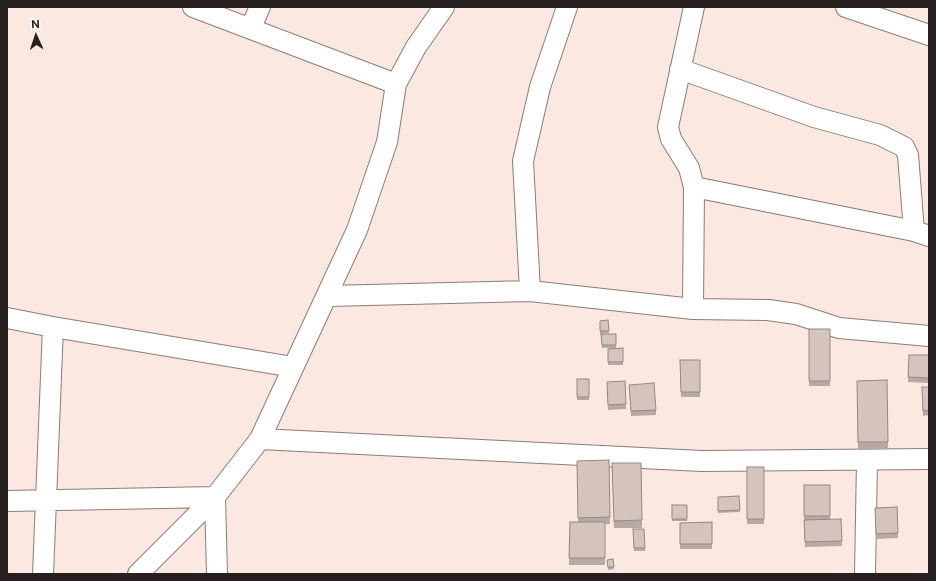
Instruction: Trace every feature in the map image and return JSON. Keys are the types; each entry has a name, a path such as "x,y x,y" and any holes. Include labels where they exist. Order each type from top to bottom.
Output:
{"street":[{"path":"193,7 251,27 396,84"},
{"path":"251,27 260,7"},
{"path":"138,574 215,497 260,439 312,325 328,296 357,230 375,182 387,142 396,84 416,47 444,7"},
{"path":"530,291 523,161 540,88 567,7"},
{"path":"693,309 694,187 689,168 671,139 668,127 694,7"},
{"path":"846,7 929,35"},
{"path":"680,69 814,117 880,135 904,147 908,155 922,234 694,187"},
{"path":"328,296 530,291 693,309 768,310 796,314 839,328 929,336"},
{"path":"7,318 293,367"},
{"path":"43,574 48,501 53,327"},
{"path":"260,439 702,461 867,461 929,459"},
{"path":"865,574 867,461"},
{"path":"7,501 215,497"},
{"path":"215,497 217,574"}],"building":[{"path":"608,320 609,331 600,331 600,321"},
{"path":"809,329 830,329 830,381 809,381"},
{"path":"601,334 616,334 616,345 602,345"},
{"path":"623,348 623,362 608,362 608,349"},
{"path":"909,355 929,355 929,378 908,377"},
{"path":"680,360 700,360 700,392 681,392"},
{"path":"577,379 589,379 589,397 577,397"},
{"path":"887,380 888,442 858,442 857,381"},
{"path":"625,381 626,404 608,405 607,382"},
{"path":"654,383 656,410 631,411 629,385"},
{"path":"922,387 929,387 929,410 923,411"},
{"path":"609,460 610,517 578,518 577,461"},
{"path":"612,463 641,463 642,520 614,521"},
{"path":"747,467 764,467 764,519 747,519"},
{"path":"804,485 830,485 830,516 804,516"},
{"path":"739,496 740,510 718,511 718,497"},
{"path":"672,505 687,505 687,519 672,519"},
{"path":"897,507 898,533 876,534 875,508"},
{"path":"841,519 842,541 805,542 804,520"},
{"path":"570,522 605,522 605,558 569,558"},
{"path":"712,522 712,544 680,544 680,523"},
{"path":"633,529 644,529 645,548 634,548"},
{"path":"613,559 614,567 608,567 607,560"}]}
